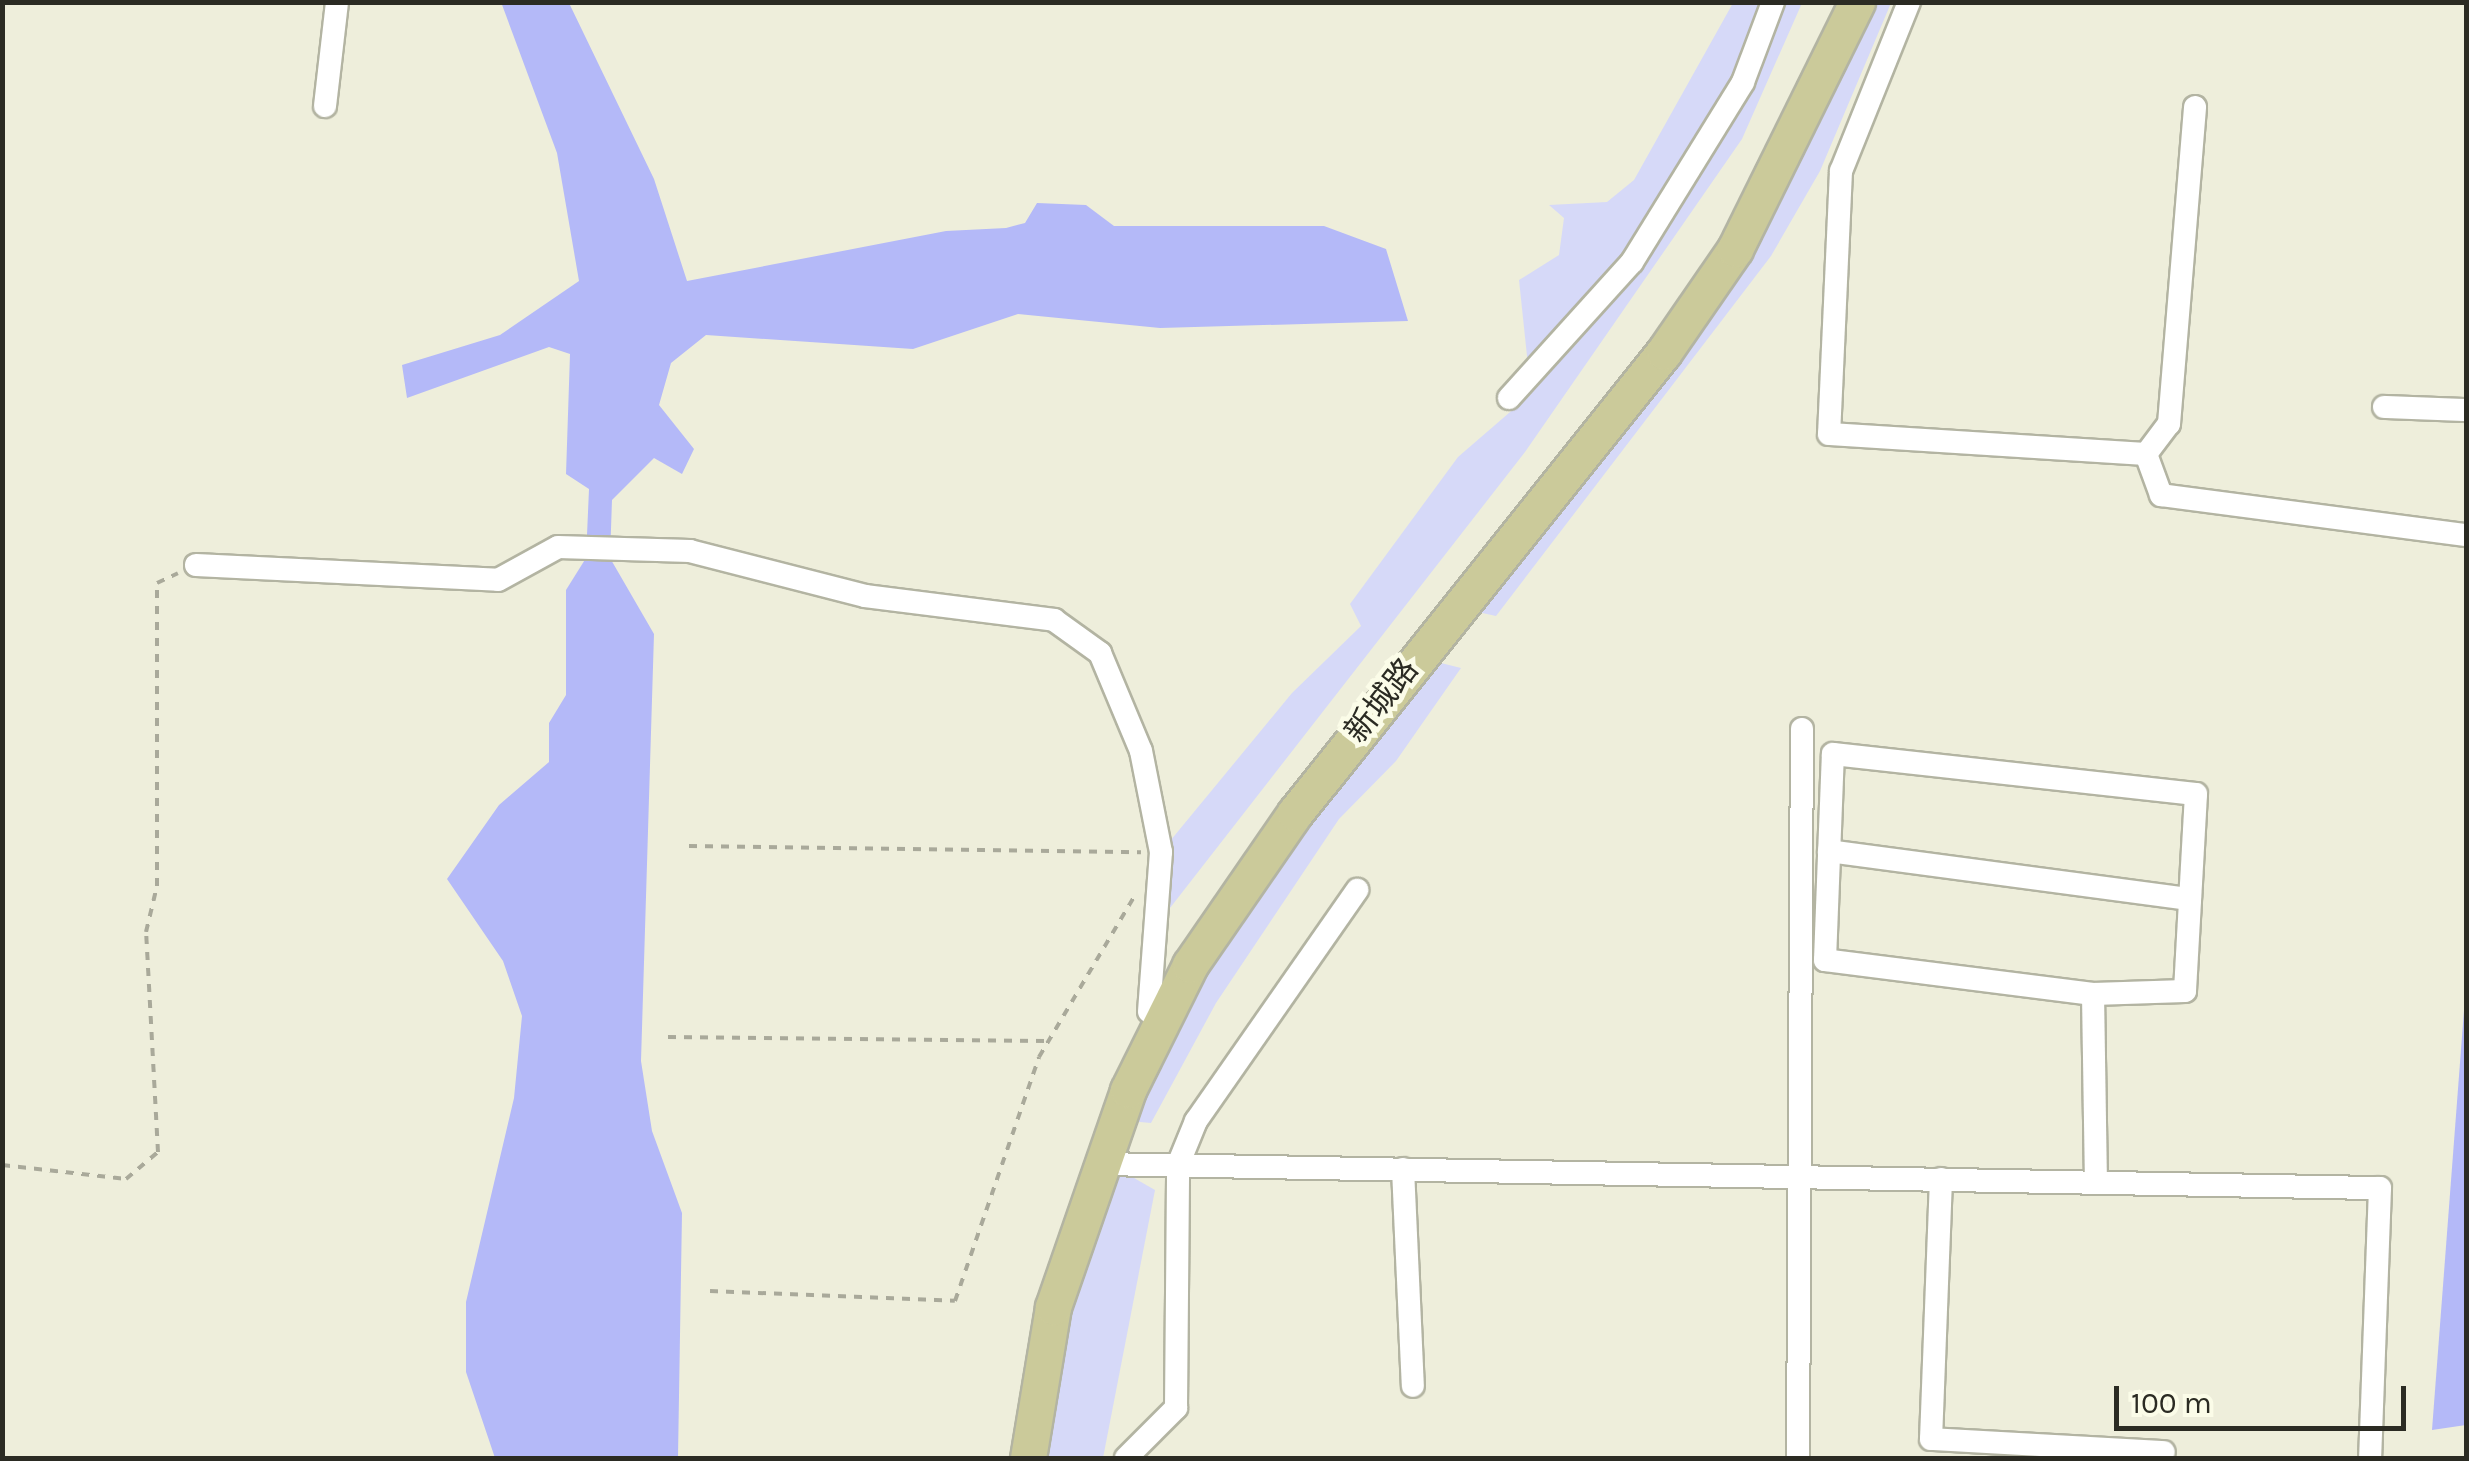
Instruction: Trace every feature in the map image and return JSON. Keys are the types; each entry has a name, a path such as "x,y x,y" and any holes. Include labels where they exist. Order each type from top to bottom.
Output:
{"main road":[{"name":"新城路","path":"1012,1458 1038,1304 1113,1084 1149,1012 1283,804 1652,343 1722,241 1840,2"},
{"name":"新城路","path":"1028,1458 1052,1307 1101,1164 1190,965 1295,813 1664,352 1735,249 1857,2"}],"street":[{"path":"325,106 338,2"},
{"path":"1509,398 1632,262 1743,82 1773,2"},
{"path":"1909,2 1841,171 1829,434 2146,454"},
{"path":"2146,454 2169,424 2195,107"},
{"path":"2384,407 2466,410"},
{"path":"2146,454 2160,495 2466,535"},
{"path":"196,565 498,580 558,547 690,551 865,596 1054,620 1100,653 1141,752 1161,852 1149,1012"},
{"path":"1798,1458 1802,729"},
{"path":"1833,754 2196,794 2190,899 2185,991 2093,994 1825,960 1833,754"},
{"path":"1829,851 2190,899"},
{"path":"1126,1458 1176,1408 1178,1165 1196,1122 1356,890"},
{"path":"2093,994 2096,1182"},
{"path":"1101,1164 2380,1188 2370,1458"},
{"path":"1403,1169 1413,1386"},
{"path":"1941,1179 1931,1438 2164,1452"}],"path":[{"path":"2,1164 126,1178 158,1152 146,932 157,886 157,583 196,565"},
{"path":"690,846 1161,852"},
{"path":"710,1290 955,1301 1048,1041 1161,852"},
{"path":"668,1037 1048,1041"}],"shaded area":[{"path":"1733,3 1802,3 1742,139 1525,452 1156,926 1161,852 1292,693 1361,626 1350,604 1458,457 1531,394 1519,280 1559,255 1564,218 1549,205 1607,202 1634,180"},
{"path":"1869,3 1891,3 1820,171 1771,256 1496,616 1469,610 1621,420"},
{"path":"1433,661 1461,668 1396,761 1339,819 1216,1003 1151,1123 1129,1121 1207,956"},
{"path":"1127,1174 1155,1190 1103,1458 1040,1458 1063,1319 1108,1178"}],"water":[{"path":"501,2 569,3 654,179 687,281 946,231 1006,228 1025,223 1037,203 1086,205 1114,226 1324,226 1386,249 1408,321 1160,328 1018,314 913,349 706,335 671,363 659,405 694,449 682,474 654,458 612,500 610,558 654,634 641,1061 652,1131 682,1213 678,1458 495,1458 466,1372 466,1302 514,1098 522,1016 503,961 447,879 499,805 549,762 549,723 566,695 566,590 586,558 589,489 566,474 570,354 549,347 407,398 402,365 500,335 579,281 557,153"},
{"path":"2466,984 2466,1425 2432,1430"}]}
